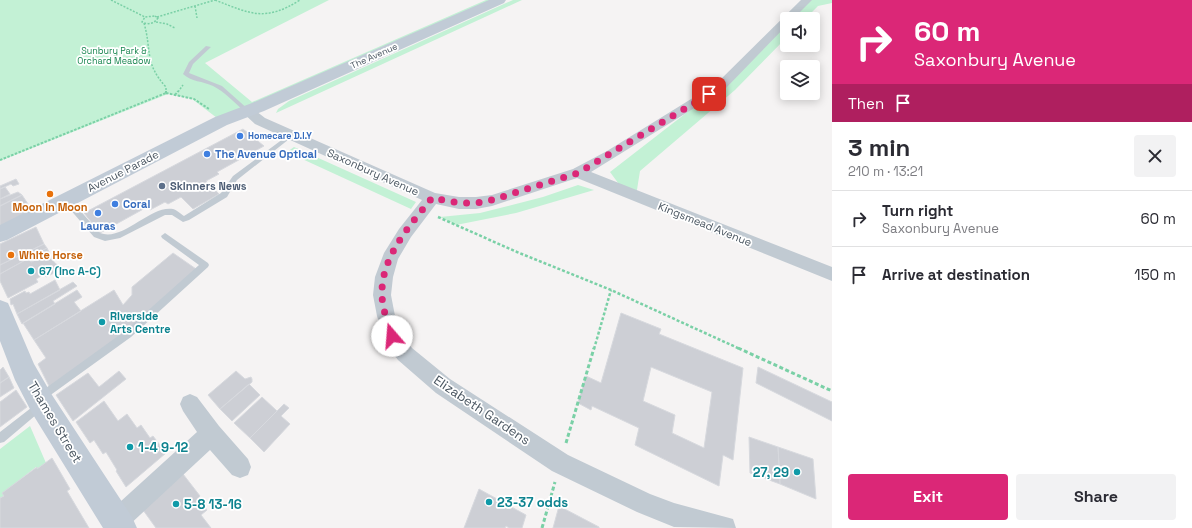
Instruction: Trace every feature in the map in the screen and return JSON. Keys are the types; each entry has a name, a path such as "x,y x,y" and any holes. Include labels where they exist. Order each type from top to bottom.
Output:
{"street":[{"name":"The Avenue","path":"247,111 500,0"},
{"name":"Saxonbury Avenue","path":"794,12 807,0"},
{"name":"Saxonbury Avenue","path":"247,111 260,121 291,135 427,204 476,203 492,200 578,173 721,86 780,26"},
{"name":"Avenue Parade","path":"0,234 184,139 247,111"},
{"name":"Kingsmead Avenue","path":"578,173 832,274"},
{"name":"Elizabeth Gardens","path":"427,204 405,233 390,258 384,277 382,295 386,316 392,336 405,354 443,386 560,463 645,504 674,515 724,528"},
{"name":"Thames Street","path":"0,310 24,371 40,401 119,524"},
{"path":"190,404 211,434 240,467"},
{"path":"119,524 211,434"}],"lane":[{"path":"208,47 190,63 186,69 186,74 192,79 215,85 230,94 247,111"},
{"path":"66,200 97,235 105,238 117,236 164,212 173,212 183,218 186,218 224,195 228,190 229,183 291,135"},
{"path":"0,438 40,401 128,334 205,265 165,236"}],"path":[{"path":"111,0 145,17 157,17 215,0 245,12 262,15 275,13 300,0"},
{"path":"195,6 197,18"},
{"path":"145,17 142,22 144,23 147,32 150,66 156,77 166,87 166,93"},
{"path":"155,22 157,17"},
{"path":"144,23 155,22 167,24 175,28"},
{"path":"0,160 166,93 194,99 224,120"},
{"path":"427,204 518,252 611,290 832,391"},
{"path":"542,528 611,290"}],"green space":[{"name":"Sunbury Park & Orchard Meadow","path":"0,0 329,0 205,63 252,102 486,0 495,0 221,121 192,99 168,94 0,161"},
{"path":"513,0 522,0 276,113 278,109 289,101"},
{"path":"807,0 832,0 832,3 818,6 812,12 794,12"},
{"path":"780,26 780,44 735,90 640,171 636,196 624,191 610,172 721,86"},
{"path":"294,147 416,202 411,209 287,152"},
{"path":"578,185 594,190 516,213 456,225 440,217 480,213 543,197"},
{"path":"30,426 46,463 37,469 36,467 3,493 4,496 0,498 0,449"}],"building":[{"path":"243,129 264,146 217,172 219,174 206,181 219,194 193,209 181,197 168,204 165,202 150,210 147,207 100,233 84,213"},
{"path":"16,179 19,184 13,186 11,184 0,189 0,186"},
{"path":"5,187 10,194 0,199 0,189"},
{"path":"18,192 22,195 0,206 0,199"},
{"path":"22,195 32,210 0,227 0,206"},
{"name":"White Horse","path":"36,227 44,244 0,265 0,244"},
{"path":"44,244 47,248 33,255 36,260 31,262 29,258 0,274 0,265"},
{"name":"67 (inc A-C)","path":"47,248 54,262 62,269 46,277 45,274 36,279 38,282 8,298 0,281 0,274 29,258 31,262 36,260 33,255"},
{"name":"Riverside Arts Centre","path":"173,253 199,271 128,334 51,390 38,364 46,358 34,340 114,290 123,305 132,295 132,287"},
{"path":"55,280 60,290 17,314 13,304 11,305 10,299 25,291 26,293 29,292 30,294"},
{"path":"73,282 77,286 53,301 55,304 22,324 17,314"},
{"path":"77,290 82,297 74,302 81,311 34,340 23,323"},
{"path":"621,313 661,329 659,334 743,368 733,460 723,455 719,486 635,445 639,428 592,406 591,410 578,403 586,376 601,383","holes":["651,367 712,392 704,448 672,433 675,415 643,401"]},
{"path":"3,367 9,377 0,383 0,370"},
{"path":"758,367 832,402 832,421 756,383"},
{"path":"119,371 126,379 73,421 56,395 88,373 99,387"},
{"path":"236,371 245,379 251,377 252,382 220,409 208,395"},
{"path":"9,377 14,388 0,397 0,383"},
{"path":"249,384 260,395 232,421 220,409"},
{"path":"16,390 27,407 0,427 0,402"},
{"path":"262,397 277,411 250,438 234,423"},
{"name":"1-4 9-12","path":"104,401 118,421 127,414 137,428 141,425 150,438 153,436 166,453 126,487 106,452 103,454 94,440 90,443 76,422"},
{"path":"284,404 289,408 281,416 290,424 264,452 250,438"},
{"path":"749,437 778,447 780,484 750,473"},
{"name":"27, 29","path":"778,447 813,459 816,499 780,484"},
{"path":"52,458 70,489 67,491 89,528 0,528 0,498 4,496 2,493 37,467 37,469"},
{"name":"5-8 13-16","path":"183,474 200,496 198,498 207,510 201,515 211,528 156,528 143,510"},
{"name":"23-37 odds","path":"479,489 526,515 522,528 509,528 506,526 505,528 464,528"},
{"path":"559,506 599,527 599,528 553,528"}],"place":[{"name":"Homecare D.I.Y","path":"240,136"},
{"name":"The Avenue Optical","path":"207,154"},
{"name":"Skinners News","path":"162,186"},
{"name":"Moon in Moon","path":"50,194"},
{"name":"Coral","path":"115,204"},
{"name":"Lauras","path":"98,213"},
{"name":"White Horse","path":"11,255"},
{"name":"67 (inc A-C)","path":"31,271"},
{"name":"Riverside Arts Centre","path":"102,322"},
{"name":"1-4 9-12","path":"130,447"},
{"name":"27, 29","path":"797,472"},
{"name":"23-37 odds","path":"489,502"},
{"name":"5-8 13-16","path":"176,504"}],"route":[{"path":"392,336 382,295 384,277 390,258 405,233 432,198 459,203 476,203 492,200 578,173 612,154 709,94"}]}
